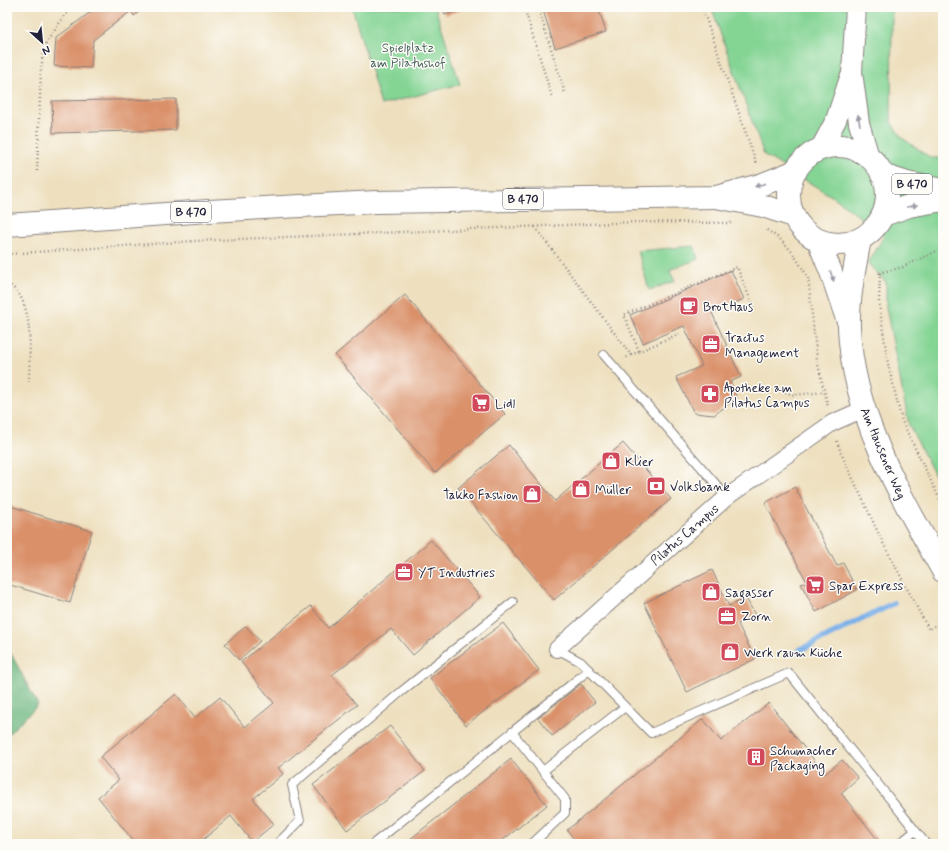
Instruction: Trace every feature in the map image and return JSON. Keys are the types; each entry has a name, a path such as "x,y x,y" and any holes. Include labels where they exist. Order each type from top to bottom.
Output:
{"main road":[{"path":"837,147 854,149 869,157 882,175 886,188 886,202 883,215 877,225 860,239 846,244 832,244 818,240 800,226 794,216 789,201 790,185 796,171 806,158 820,150 837,147"},
{"name":"B 470","path":"716,197 763,184 796,171"},
{"name":"B 470","path":"882,175 907,183 943,190"},
{"name":"B 470","path":"7,225 209,211 376,202 716,197 762,206 794,216"},
{"name":"B 470","path":"883,215 909,206 943,200"},
{"path":"849,326 854,271 860,239"},
{"path":"818,240 831,272 849,326"},
{"name":"Am Hausener Weg","path":"849,326 854,368 864,409 901,497 943,571"}],"street":[{"path":"856,7 852,72 859,123 869,157"},
{"path":"820,150 836,120 852,72"},
{"name":"Pilatus Campus","path":"557,649 727,497 832,423 864,409"}],"lane":[{"path":"604,355 727,497"},
{"path":"277,844 300,821 292,785 402,691 513,602"},
{"path":"557,649 581,662 651,733 789,673 926,844"},
{"path":"373,844 589,670"},
{"path":"543,771 625,707"},
{"path":"512,732 566,799 565,813 532,844"},
{"path":"899,844 915,831"}],"path":[{"path":"37,171 41,70 44,46 65,15 76,7"},
{"path":"524,7 552,97"},
{"path":"538,7 565,93"},
{"path":"702,7 763,184"},
{"path":"762,206 758,224 780,239 792,252 808,277 817,360 824,392 841,453 873,522 929,630 943,619"},
{"path":"7,254 194,241 636,222 707,221 736,223"},
{"path":"535,227 631,355"},
{"path":"903,267 943,248"},
{"path":"639,351 624,315 737,267 753,306 752,312"},
{"path":"880,273 879,303 888,364 902,422 943,506"},
{"path":"7,284 12,286 20,295 26,309 29,327 29,382"},
{"path":"614,366 639,351 679,334"},
{"path":"785,392 794,395 824,392"}],"green space":[{"name":"Spielplatz am Pilatushof","path":"352,7 435,7 460,84 381,105"},
{"path":"711,7 892,7 891,122 902,138 931,158 943,158 943,491 909,425 886,307 886,282 868,264 884,236 838,200 764,155"},
{"path":"694,246 698,259 669,270 675,281 649,290 638,251"},
{"path":"7,646 38,705 7,735"}],"building":[{"path":"97,7 145,7 134,16 131,11 93,40 91,68 54,66 56,38"},
{"path":"317,7 337,7 337,8 318,12"},
{"path":"443,7 471,7 445,15"},
{"path":"542,7 598,7 606,32 555,48"},
{"path":"176,99 176,130 53,133 52,101"},
{"path":"731,270 744,299 712,313 741,377 730,382 737,398 714,415 694,413 676,377 702,366 684,326 643,343 630,315"},
{"path":"405,295 505,414 435,473 335,355"},
{"path":"623,443 671,499 554,600 458,488 509,445 555,501"},
{"path":"795,487 837,566 843,563 857,590 816,612 801,584 807,582 765,503"},
{"path":"7,505 92,531 70,603 7,584"},
{"path":"431,540 480,597 413,655 391,629 332,675 357,705 278,768 283,774 253,799 274,824 252,842 231,816 198,844 136,844 98,797 119,780 100,757 176,694 195,718 220,697 245,727 274,703 241,662 311,606 328,628"},
{"path":"712,570 729,606 746,598 755,615 738,624 755,659 687,692 644,603"},
{"path":"503,623 539,670 466,725 430,678"},
{"path":"246,626 260,641 239,660 225,644"},
{"path":"581,684 595,702 552,736 538,718"},
{"name":"Schumacher Packaging","path":"769,703 825,774 842,760 858,778 841,793 881,844 578,844 567,830 703,719 721,741"},
{"path":"390,726 425,771 347,830 313,785"},
{"path":"511,759 547,805 498,844 404,844"}],"waterway":[{"path":"800,650 894,603"}],"place":[{"name":"BrotHaus","path":"689,306"},
{"name":"Tractus Management","path":"711,344"},
{"name":"Apotheke am Pilatus Campus","path":"710,394"},
{"name":"Lidl","path":"481,403"},
{"name":"Klier","path":"611,461"},
{"name":"Volksbank","path":"656,486"},
{"name":"Müller","path":"581,489"},
{"name":"Takko Fashion","path":"532,494"},
{"name":"YT Industries","path":"404,572"},
{"name":"Spar Express","path":"815,585"},
{"name":"Sagasser","path":"711,592"},
{"name":"Zorn","path":"727,616"},
{"name":"Werk raum Küche","path":"730,652"},
{"name":"Schumacher Packaging","path":"756,757"}]}
